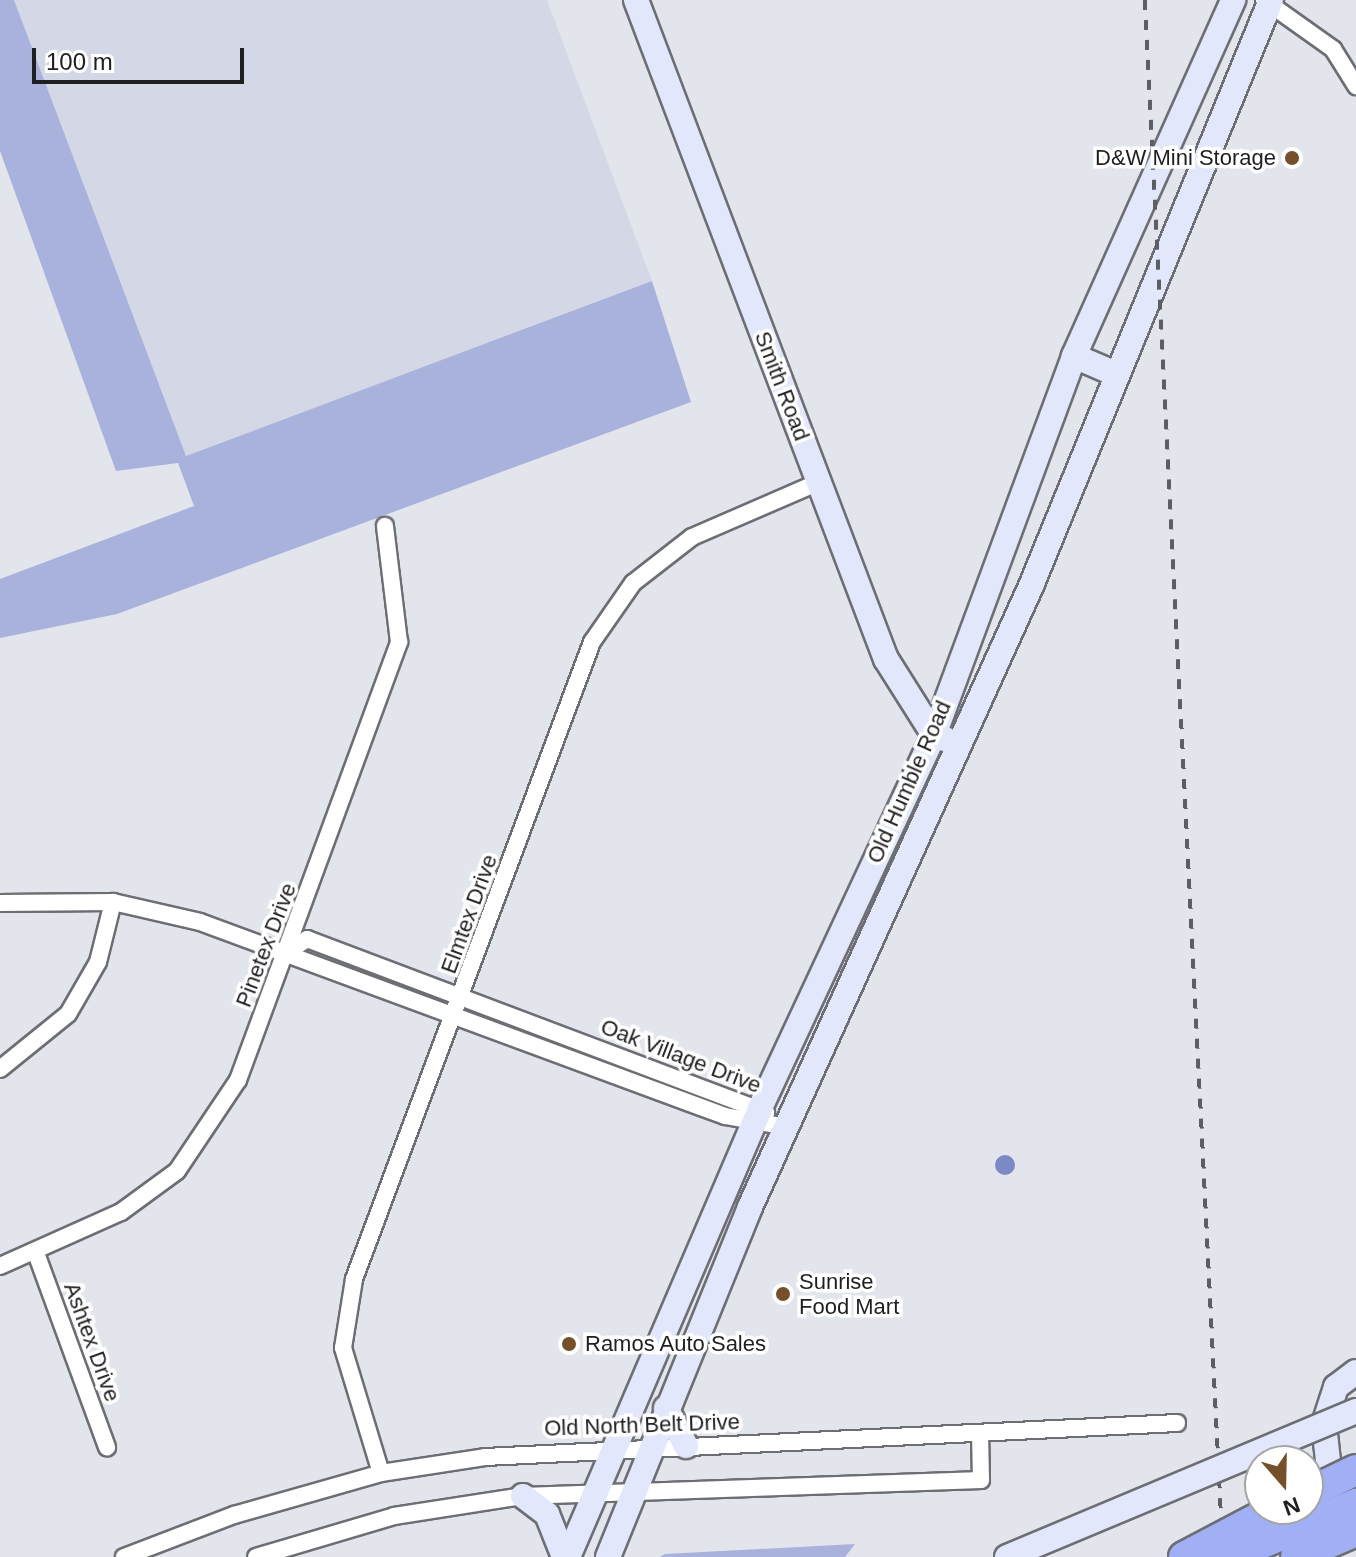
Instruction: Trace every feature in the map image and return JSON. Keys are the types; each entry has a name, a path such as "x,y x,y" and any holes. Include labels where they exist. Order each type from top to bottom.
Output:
{"highway":[{"path":"1324,1485 1356,1470"},
{"path":"1229,1557 1356,1504"},
{"path":"1184,1557 1245,1525"},
{"path":"1296,1557 1356,1531"}],"main road":[{"name":"Smith Road","path":"636,0 886,659 934,735"},
{"name":"Old Humble Road","path":"566,1557 597,1492 756,1116 934,735 1074,356 1233,0"},
{"name":"Old Humble Road","path":"608,1557 648,1448 786,1127 963,744 1268,1"},
{"path":"1074,356 1116,374"},
{"path":"1047,431 1087,447"},
{"path":"934,735 963,744"},
{"path":"844,923 873,937"},
{"path":"1356,1372 1336,1387 1324,1424 1331,1494 1356,1545"},
{"path":"666,1408 686,1446"},
{"path":"1007,1557 1356,1411"},
{"path":"523,1496 547,1514 566,1557"}],"street":[{"path":"1268,1 1333,49 1356,86"},
{"name":"Elmtex Drive","path":"381,1473 343,1348 354,1279 459,1005 592,642 625,595 692,537 819,482"},
{"name":"Pinetex Drive","path":"0,1266 36,1253 121,1212 177,1171 238,1080 399,642 385,526"},
{"path":"0,1069 68,1014 98,962 113,902"},
{"name":"Oak Village Drive","path":"0,903 113,902 287,952 307,939 459,1005 786,1127"},
{"name":"Ashtex Drive","path":"36,1253 107,1447"},
{"name":"Old North Belt Drive","path":"124,1557 234,1515 381,1473 615,1448 1177,1423"},
{"path":"256,1557 394,1516 523,1496 981,1480 980,1433"}],"shaded area":[{"path":"0,0 14,0 186,456 652,281 691,402 117,614 0,638 0,579 194,506 178,463 116,471 0,151"},
{"path":"14,0 547,0 652,281 186,456"},
{"path":"1005,1155 1012,1158 1015,1165 1012,1172 1005,1175 998,1172 995,1165 998,1158"},
{"path":"855,1544 845,1557 660,1557 665,1554"}],"railway":[{"path":"1145,0 1223,1557"}],"place":[{"name":"D&W Mini Storage","path":"1292,158"},
{"name":"Sunrise Food Mart","path":"783,1294"},
{"name":"Ramos Auto Sales","path":"569,1344"}]}
